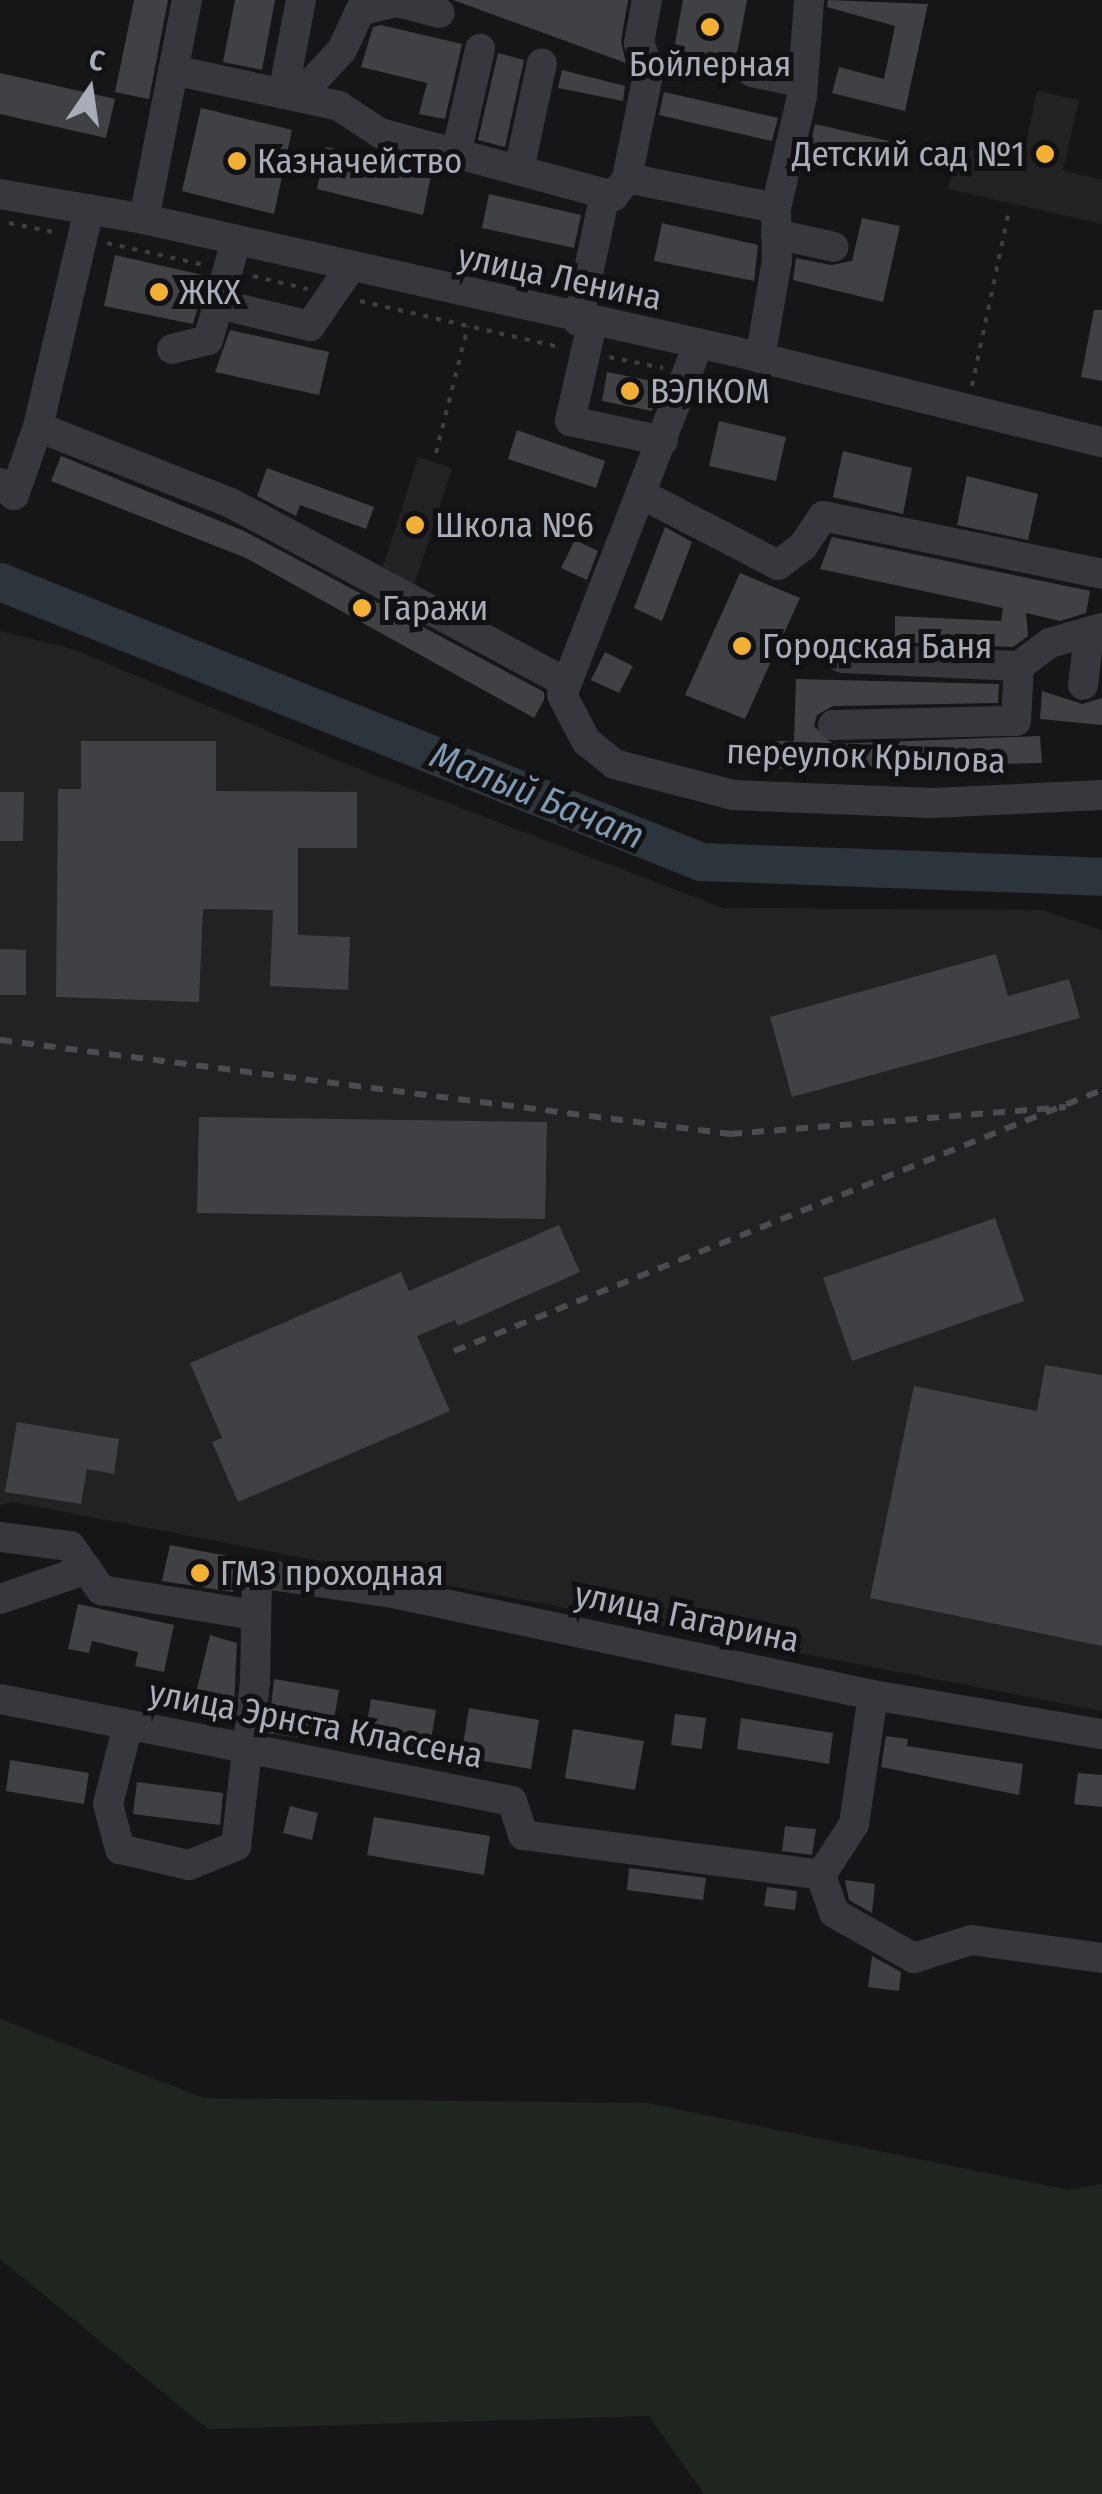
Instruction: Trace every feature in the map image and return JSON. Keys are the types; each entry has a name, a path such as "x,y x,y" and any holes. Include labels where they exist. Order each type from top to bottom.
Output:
{"street":[{"path":"144,220 188,0"},
{"path":"290,95 301,0"},
{"path":"647,0 639,43 649,70 616,186 570,420 662,441"},
{"path":"760,358 776,221 802,84 809,0"},
{"path":"290,95 342,50 360,11 397,2 440,14"},
{"path":"456,154 480,49"},
{"path":"519,170 542,63"},
{"path":"173,70 339,106 380,133 519,170 616,186 776,221 834,246"},
{"path":"752,72 802,84"},
{"name":"улица Ленина","path":"0,194 86,223 144,220 350,268 585,333 693,358 760,358 1102,442"},
{"path":"5,499 38,428 86,223"},
{"path":"172,349 208,340 236,242"},
{"path":"218,304 310,326 350,268"},
{"path":"38,428 231,503 567,683 693,358"},
{"path":"643,495 778,565 803,546 823,516 1102,574"},
{"path":"842,658 1019,666 1050,643 1096,632 1083,686"},
{"path":"833,725 1016,721 1019,666"},
{"name":"переулок Крылова","path":"567,683 562,695 586,741 614,764 733,795 931,802 1102,795"},
{"path":"0,1537 70,1546 102,1590 256,1615 236,1846 190,1865 120,1849 108,1804 128,1725"},
{"path":"0,1599 86,1569"},
{"name":"улица Гагарина","path":"256,1615 257,1573 392,1593 873,1694 1102,1734"},
{"path":"873,1694 854,1824 820,1876 834,1913 914,1958 971,1940 1102,1958"},
{"name":"улица Эрнста Классена","path":"0,1700 512,1801 523,1835 820,1876"}],"path":[{"path":"972,386 1009,210"},
{"path":"0,222 86,223"},
{"path":"436,453 468,326"},
{"path":"585,333 693,358 778,390"}],"shaded area":[{"name":"Детский сад №1","path":"1037,91 1079,100 1063,170 1102,180 1102,224 948,189 958,147 1022,161"},
{"name":"Школа №6","path":"418,457 452,468 412,592 378,582"},
{"path":"0,631 73,649 341,762 724,908 1043,910 1102,930 1102,1711 13,1502 0,1505"},
{"path":"0,2019 204,2098 647,2103 1069,2190 1102,2184 1102,2494 704,2494 649,2416 208,2429 0,2259"}],"building":[{"path":"134,0 168,0 149,99 115,92"},
{"path":"235,0 275,0 262,70 223,62"},
{"path":"453,0 628,0 621,41 626,63"},
{"name":"Бойлерная","path":"683,0 747,0 734,69 673,54"},
{"path":"828,0 928,4 905,111 832,93 839,67 884,79 895,26 827,7"},
{"path":"381,25 462,44 445,119 419,114 427,83 361,67 373,27"},
{"path":"498,53 524,60 505,147 478,140"},
{"path":"562,70 625,86 623,101 558,88"},
{"path":"0,73 115,99 106,138 0,114"},
{"path":"664,92 778,118 772,141 659,115"},
{"name":"Казначейство","path":"201,108 292,130 274,214 182,191"},
{"path":"815,124 889,141 885,164 810,146"},
{"path":"326,147 432,171 423,215 317,189"},
{"path":"489,194 581,215 574,248 482,228"},
{"path":"862,218 900,226 883,302 793,280 796,258 831,265 852,261"},
{"path":"662,223 758,245 754,281 654,261"},
{"name":"ЖКХ","path":"115,255 207,276 193,324 104,306"},
{"path":"1094,310 1102,310 1102,381 1081,377"},
{"path":"230,330 329,352 319,395 215,372"},
{"name":"ВЭЛКОМ","path":"607,372 657,382 652,411 602,401"},
{"path":"719,421 786,437 776,481 709,466"},
{"path":"517,430 605,461 596,488 508,459"},
{"path":"843,451 912,468 903,514 833,497"},
{"name":"Гаражи","path":"61,456 244,531 544,692 544,700 534,718 246,558 51,481"},
{"path":"267,468 374,507 366,529 300,505 296,516 257,496"},
{"path":"967,476 1038,494 1028,540 957,525"},
{"path":"665,527 692,542 662,621 634,608"},
{"path":"832,537 1090,591 1086,613 1060,621 1026,613 1028,636 1013,647 895,642 895,616 1001,621 1003,608 820,569"},
{"path":"575,540 598,551 587,580 561,568"},
{"name":"Городская Баня","path":"740,573 800,598 745,719 685,695"},
{"path":"605,652 633,666 619,693 591,680"},
{"path":"796,679 999,684 998,703 833,706 817,715 814,726 833,744 1040,736 1042,763 769,769 768,741 794,741"},
{"path":"1042,691 1082,704 1102,698 1102,725 1040,719"},
{"path":"81,741 216,741 216,791 357,792 357,848 298,848 298,935 350,937 348,990 270,986 273,910 203,909 199,1002 56,997 58,789 81,789"},
{"path":"0,792 24,792 23,841 0,841"},
{"path":"0,949 26,950 26,995 0,995"},
{"path":"996,954 1008,996 1069,979 1080,1018 792,1097 770,1017"},
{"path":"199,1117 547,1122 545,1219 197,1213"},
{"path":"995,1218 1024,1301 852,1361 823,1278"},
{"path":"559,1225 580,1272 458,1326 455,1320 417,1336 450,1411 238,1502 212,1442 222,1438 190,1363 401,1272 409,1291"},
{"path":"1045,1365 1102,1375 1102,1646 870,1598 914,1386 1037,1411"},
{"path":"17,1422 119,1439 114,1474 87,1469 81,1504 5,1492"},
{"name":"ГМЗ проходная","path":"170,1545 238,1558 233,1592 162,1581"},
{"path":"78,1604 174,1625 164,1672 135,1666 138,1652 92,1641 89,1653 68,1649"},
{"path":"210,1635 237,1643 234,1702 196,1693"},
{"path":"274,1679 339,1690 330,1743 268,1733"},
{"path":"371,1699 436,1710 429,1752 364,1741"},
{"path":"469,1708 539,1720 531,1769 461,1757"},
{"path":"675,1714 706,1718 702,1749 671,1745"},
{"path":"741,1718 833,1733 829,1764 737,1749"},
{"path":"573,1729 644,1741 635,1790 565,1778"},
{"path":"886,1736 908,1739 907,1746 1023,1764 1019,1795 881,1767"},
{"path":"10,1760 89,1773 84,1804 6,1791"},
{"path":"1078,1773 1102,1775 1102,1807 1074,1804"},
{"path":"137,1782 223,1793 220,1825 133,1814"},
{"path":"290,1806 318,1813 312,1840 283,1833"},
{"path":"374,1817 490,1836 484,1875 367,1855"},
{"path":"785,1826 816,1829 812,1855 782,1851"},
{"path":"629,1868 706,1878 703,1900 627,1890"},
{"path":"845,1880 875,1884 872,1913 849,1900"},
{"path":"767,1887 797,1891 795,1910 764,1906"},
{"path":"872,1956 901,1972 899,1991 868,1987"}],"waterway":[{"name":"Малый Бачат","path":"0,582 701,862 1102,877"}],"railway":[{"path":"0,1040 730,1134 1066,1107"},
{"path":"454,1351 1102,1090"}],"place":[{"name":"Бойлерная","path":"710,27"},
{"name":"Детский сад №1","path":"1045,154"},
{"name":"Казначейство","path":"237,161"},
{"name":"ЖКХ","path":"159,292"},
{"name":"ВЭЛКОМ","path":"630,391"},
{"name":"Школа №6","path":"415,525"},
{"name":"Гаражи","path":"362,608"},
{"name":"Городская Баня","path":"742,646"},
{"name":"ГМЗ проходная","path":"200,1573"}]}
